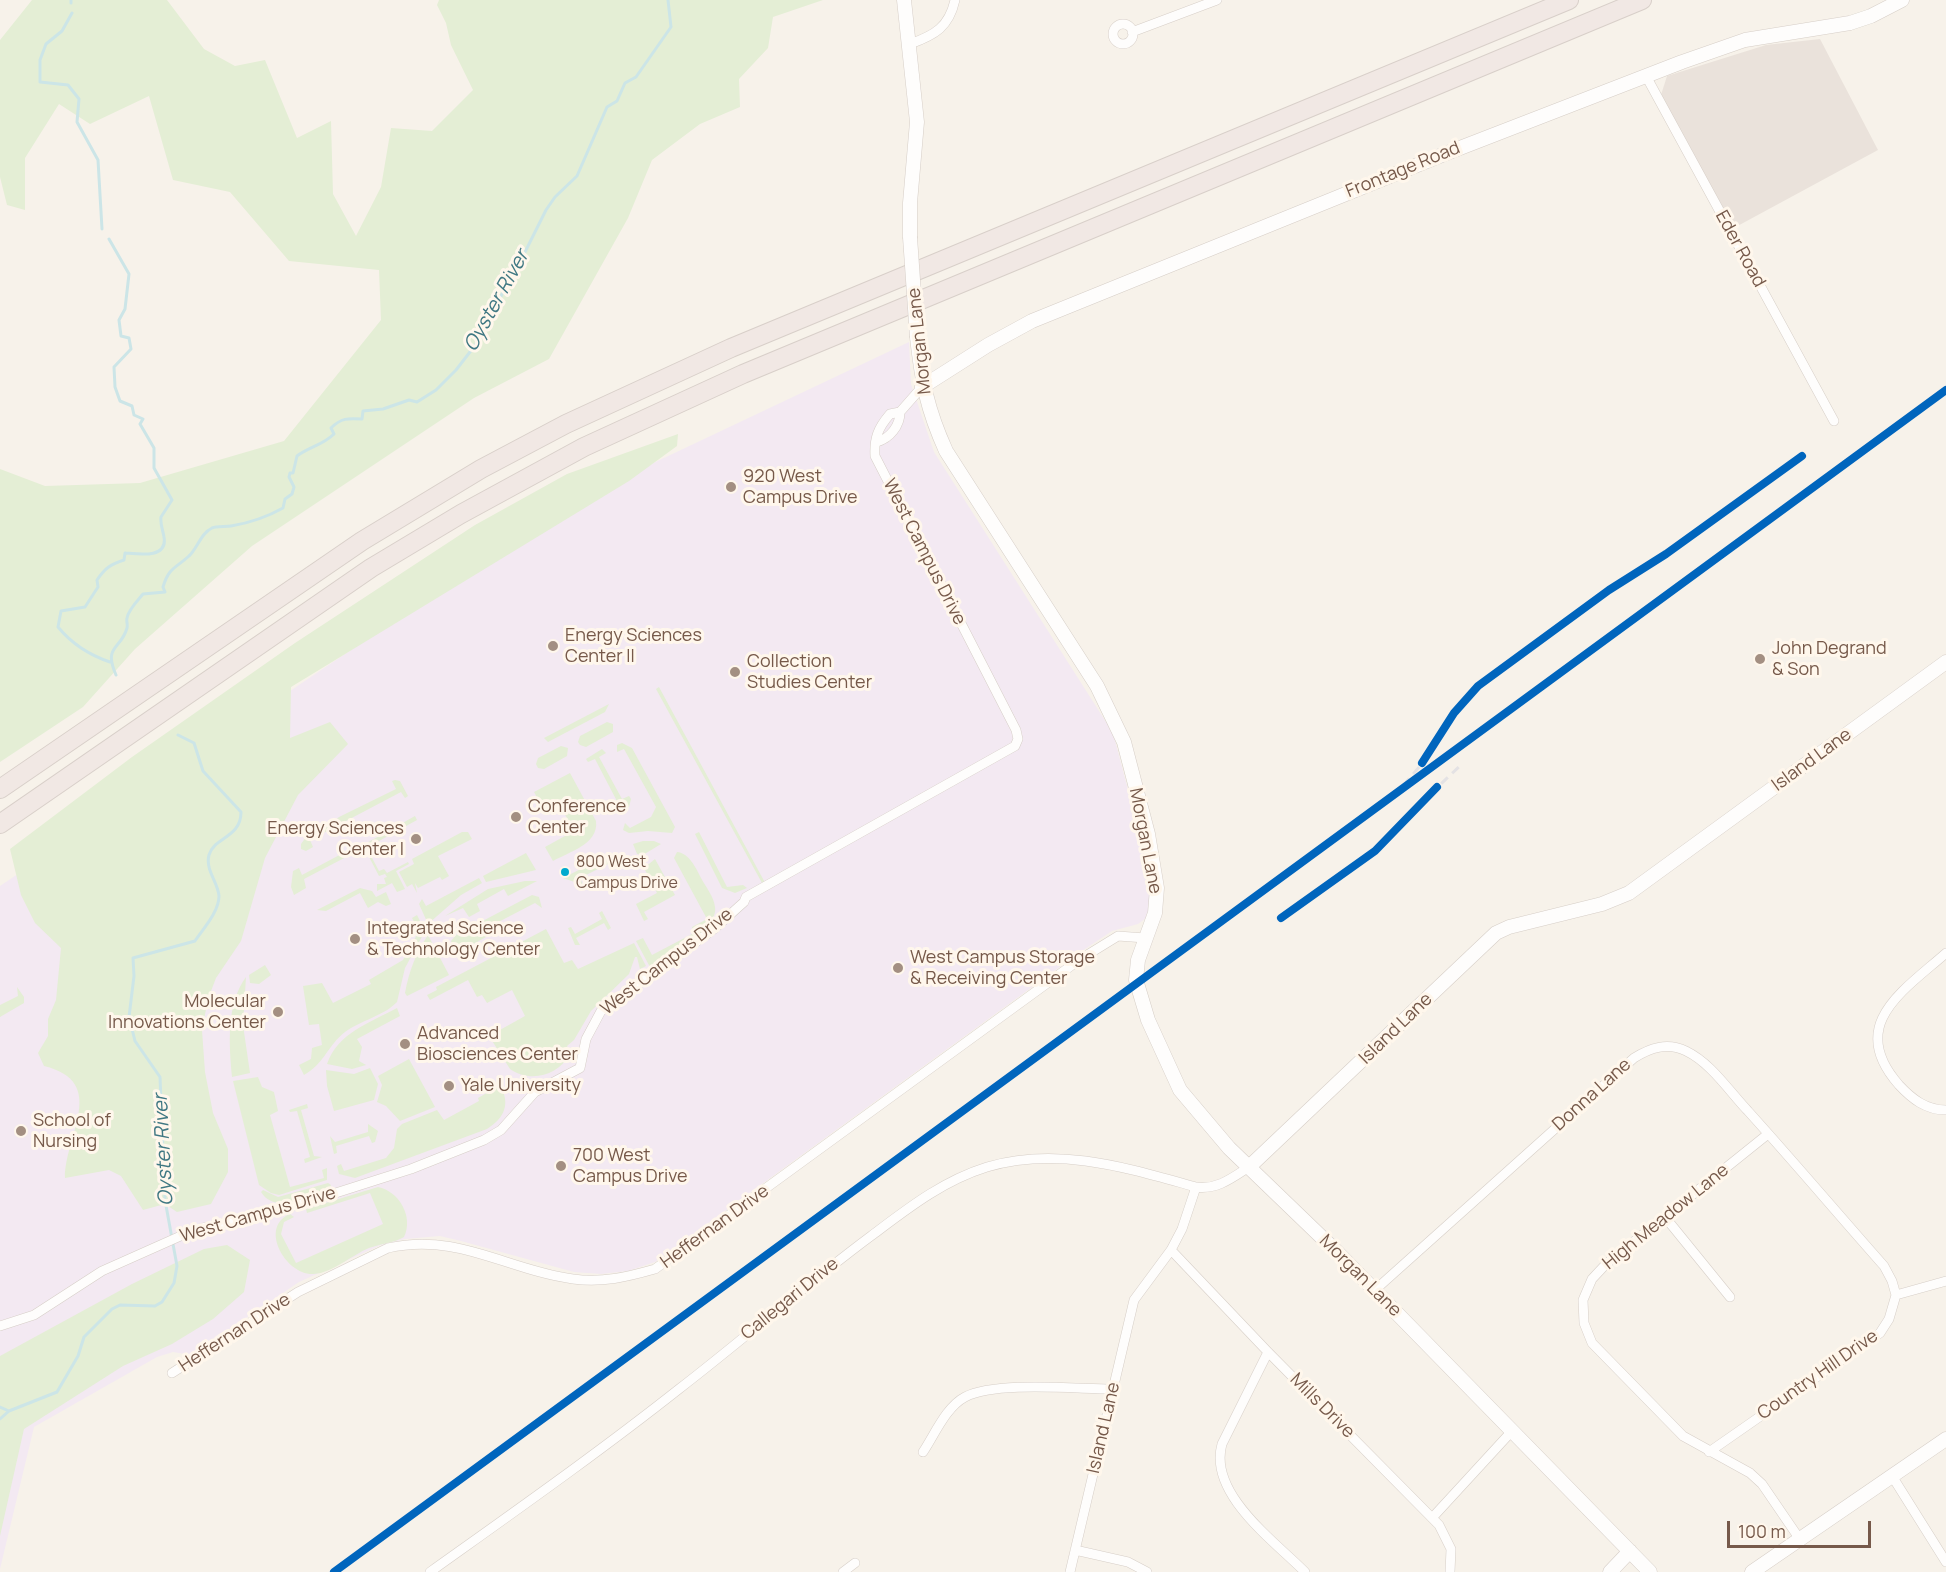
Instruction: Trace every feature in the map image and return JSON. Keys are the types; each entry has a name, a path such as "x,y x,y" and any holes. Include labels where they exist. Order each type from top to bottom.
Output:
{"highway":[{"path":"0,789 362,541 481,469 566,424 710,357 1569,0"},
{"path":"0,824 371,568 471,508 594,442 743,374 1642,0"}],"street":[{"name":"Morgan Lane","path":"904,0 917,122 909,203 922,387 929,415 946,451 1096,686 1116,722 1148,834 1156,880 1157,902 1135,971 1136,980 1165,1063 1192,1107 1249,1167 1375,1290 1650,1572"},
{"path":"910,44 940,31 950,17 955,0"},
{"path":"1132,32 1217,0"},
{"name":"Frontage Road","path":"922,387 988,345 1032,321 1447,153 1745,40 1871,16 1902,0"},
{"name":"Eder Road","path":"1646,76 1834,421"},
{"name":"West Campus Drive","path":"0,1326 37,1314 102,1271 185,1234 298,1205 401,1172 492,1136 535,1092 580,1068 586,1039 601,1011 714,929 744,902 746,897 1015,746 1018,740 1016,730 875,456 877,442 875,432 879,426 890,414 900,412 922,387"},
{"name":"Island Lane","path":"1070,1572 1134,1300 1171,1250 1182,1229 1196,1187 1208,1188 1220,1185 1249,1167 1496,933 1509,927 1602,904 1629,893 1946,662"},
{"name":"Heffernan Drive","path":"172,1374 298,1292 388,1248 404,1244 438,1243 459,1247 573,1279 600,1281 627,1278 655,1269 1094,950 1118,936 1146,938"},
{"path":"1946,953 1888,1005 1881,1018 1879,1036 1884,1064 1899,1085 1924,1105 1946,1110"},
{"name":"Donna Lane","path":"1375,1290 1625,1065 1645,1051 1674,1047 1697,1058 1768,1134 1884,1266 1896,1295"},
{"name":"High Meadow Lane","path":"1768,1134 1606,1264 1592,1279 1583,1300 1584,1323 1592,1343 1683,1436 1756,1479 1801,1540"},
{"name":"Callegari Drive","path":"430,1572 679,1389 843,1257 928,1194 959,1178 988,1167 1020,1161 1074,1158 1106,1163 1196,1187"},
{"path":"1665,1216 1730,1297"},
{"name":"Mills Drive","path":"1171,1250 1432,1518 1448,1539 1452,1559 1450,1572"},
{"path":"1896,1295 1946,1281"},
{"name":"Country Hill Drive","path":"1709,1452 1880,1333 1889,1319 1896,1295"},
{"path":"1268,1352 1222,1444 1221,1474 1232,1496 1305,1572"},
{"path":"923,1452 951,1409 965,1397 993,1389 1112,1389"},
{"path":"1432,1518 1512,1431"},
{"path":"1752,1572 1946,1439"},
{"path":"1892,1476 1946,1562"},
{"path":"1075,1550 1128,1562 1147,1572"},
{"path":"1610,1572 1630,1551"},
{"path":"843,1572 855,1563"}],"shaded area":[{"path":"1820,39 1878,150 1732,229 1661,95 1667,76 1766,45"},
{"name":"Yale University","path":"909,342 911,384 934,452 1113,733 1147,862 1150,907 1145,919 1138,924 1112,931 1076,955 655,1262 628,1271 601,1274 574,1272 440,1236 405,1239 381,1245 299,1282 191,1355 173,1352 157,1357 34,1427 0,1569 0,886 571,502"}],"green space":[{"path":"32,0 167,0 204,49 235,66 265,60 297,138 331,121 333,194 356,236 381,187 391,128 432,131 473,90 451,45 446,23 437,5 439,0 823,0 773,17 768,48 739,79 740,107 700,124 652,160 628,218 549,359 474,398 252,546 135,649 83,707 0,762 0,469 45,486 140,483 284,441 381,320 379,270 289,261 230,192 173,180 149,96 90,124 59,104 25,158 25,210 7,205 0,177 0,40"},
{"path":"678,434 677,446 629,481 291,687 290,738 330,722 348,744 298,795 265,858 241,941 216,978 208,999 202,1030 205,1072 213,1113 228,1149 228,1172 211,1204 177,1212 165,1204 143,1210 121,1176 109,1170 65,1178 79,1112 79,1097 75,1084 64,1074 44,1066 38,1053 48,1036 48,1019 56,1000 61,948 35,923 21,895 10,849 132,757 295,643 475,525 567,474"},
{"path":"659,687 769,890 762,883 656,689"},
{"path":"609,704 605,712 548,742 544,738"},
{"path":"607,722 613,724 613,732 586,747 580,745 578,742 580,736"},
{"path":"622,743 632,748 675,827 672,833 648,831 629,833 623,830 625,823 630,828 651,817 656,807 624,749 617,752 617,745"},
{"path":"561,746 568,748 567,756 544,769 538,768 536,764 538,758"},
{"path":"602,749 606,753 599,757 622,799 629,796 631,799 629,807 617,813 613,809 619,805 595,759 588,762 586,759"},
{"path":"570,773 596,821 596,829 593,836 582,846 553,861 545,847 574,831 557,800 545,806 542,801 540,803 534,792"},
{"path":"392,781 400,781 408,796 405,798 401,792 310,840 313,847 306,851 301,849 301,844 312,829 319,833 339,817 396,789"},
{"path":"415,816 417,820 370,846 372,850 367,852 363,845"},
{"path":"462,832 468,832 472,839 438,856 449,876 442,880 440,877 418,888 415,883 417,893 412,884 407,887 399,872 414,864 412,859"},
{"path":"699,832 727,887 743,885 747,888 735,893 722,888 695,834"},
{"path":"654,841 661,844 643,855 637,854 633,844"},
{"path":"347,851 350,855 304,879 306,888 294,895 291,887 293,871 299,868 302,875"},
{"path":"677,852 689,858 694,866 713,900 714,915 701,933 651,969 636,941 643,938 652,955 694,933 692,927 707,919 674,858"},
{"path":"526,853 536,870 486,882 483,876"},
{"path":"612,853 616,860 580,878 583,885 563,878"},
{"path":"370,854 379,871 384,869 387,873 408,862 409,864 396,871 405,889 397,892 392,883 377,891 377,884 386,884 384,878 387,877 385,874 379,876 368,855"},
{"path":"655,859 675,895 644,912 648,919 644,921 636,904 657,893 644,868"},
{"path":"479,878 482,883 461,895 428,924 419,904 422,899 426,906"},
{"path":"525,881 537,881 508,896 504,889 477,904 480,911 469,917 463,908 445,916 488,889"},
{"path":"360,888 372,891 376,897 386,892 391,904 386,906 378,902 368,908 360,893 326,911 317,910"},
{"path":"532,895 539,897 542,908 535,903 483,930 486,937 461,951 453,948 451,941 456,935"},
{"path":"602,911 611,928 608,930 604,923 576,938 580,945 575,945 568,928 571,927 575,934 602,919 599,913"},
{"path":"417,915 425,931 405,968 397,1002 386,1011 345,1032 311,1071 304,1075 299,1065 311,1059 312,1048 322,1045 319,1024 309,1025 303,986 322,983 333,1003 371,984 369,980 403,960 419,931 412,918"},
{"path":"546,929 564,963 572,960 578,969 634,943 646,966 640,969 637,957 635,957 629,974 591,1011 574,1040 567,1046 570,1054 565,1062 543,1075 526,1076 510,1069 489,1036 525,1016 512,990 487,1003 482,995 477,997 468,980 430,1000 427,995 437,990 436,987"},
{"path":"428,935 449,975 407,996 405,993 411,970"},
{"path":"265,965 271,975 259,984 250,983 249,975"},
{"path":"246,977 243,1025 250,1073 232,1077 230,1025 235,1000"},
{"path":"17,987 24,997 24,1003 0,1017 0,1005 18,996"},
{"path":"397,1008 400,1016 357,1039 362,1047 359,1061 366,1065 352,1069 327,1064 332,1053 347,1037 365,1024"},
{"path":"409,1059 435,1107 400,1121 386,1106 377,1102 382,1085 378,1076"},
{"path":"370,1068 378,1084 374,1100 334,1111 327,1086 326,1070 354,1074"},
{"path":"258,1077 262,1087 274,1092 278,1111 270,1115 290,1187 324,1178 322,1170 327,1168 327,1180 279,1195 259,1185 233,1081"},
{"path":"497,1087 502,1089 504,1095 504,1112 487,1129 355,1178 339,1174 337,1166 341,1164 344,1171 386,1158 394,1148 397,1129 402,1124 437,1110 444,1120 479,1101 478,1098"},
{"path":"307,1104 308,1108 301,1110 314,1156 322,1157 305,1163 304,1159 310,1157 297,1111 290,1112 289,1110"},
{"path":"368,1124 378,1131 375,1142 372,1143 369,1136 336,1146 337,1153 334,1154 330,1136 335,1142 368,1132"},
{"path":"328,1183 331,1185 329,1190 293,1202 275,1202 267,1199 261,1192 263,1190 278,1197"},
{"path":"378,1187 386,1189 403,1206 407,1221 404,1237 362,1251 321,1273 304,1273 286,1259 276,1239 276,1229 281,1220 290,1214 294,1217 284,1222 281,1234 296,1263 383,1224 370,1193 307,1213 306,1209"},
{"path":"227,1245 250,1260 244,1292 213,1319 172,1344 123,1366 24,1429 0,1536 0,1356 132,1284 204,1249"}],"waterway":[{"name":"Oyster River","path":"116,675 112,665 112,653 127,628 131,608 143,594 165,592 163,587 170,572 192,553 208,530 251,521 283,508 285,499 292,494 294,487 289,477 290,473 293,473 297,456 330,438 334,434 331,428 338,422 345,419 362,419 363,411 383,409 409,400 417,402 436,390 456,370 480,339 502,294 504,283 513,276 546,210 555,197 577,176 607,107 617,101 625,83 636,77 671,27 668,0"},
{"path":"72,13 62,31 46,44 40,60 40,82 68,85 79,99 77,122 98,160 102,229"},
{"path":"109,239 129,274 125,309 119,320 121,336 129,338 131,349 114,367 115,387 120,401 132,406 134,415 143,419 140,424 154,448 154,468 172,500 161,517 164,537 161,549 151,554 125,553 124,560 109,567 97,580 98,587 85,607 61,611 58,627 63,633 81,648 110,662"},
{"name":"Oyster River","path":"0,1419 9,1411 57,1392 78,1356 84,1337 112,1309 120,1305 155,1306 162,1302 174,1283 177,1266 165,1200 160,1077 135,1041 129,1017 134,976 133,958 195,941 210,920 219,896 210,871 209,855 216,844 237,827 241,812 203,771 194,743 178,735"},
{"path":"0,1407 9,1411"}],"railway":[{"path":"1368,813 1401,788 1420,766 1454,713 1478,686 1609,590 1666,554 1802,456"},
{"path":"1281,918 1375,851 1408,815 1463,763"}],"transit line":[{"path":"334,1572 1946,390"},
{"path":"1422,763 1454,713 1478,686 1609,590 1666,554 1802,456"},
{"path":"1281,918 1375,851 1437,787"}],"place":[{"name":"920 West Campus Drive","path":"731,487"},
{"name":"Energy Sciences Center II","path":"553,646"},
{"name":"John Degrand & Son","path":"1760,659"},
{"name":"Collection Studies Center","path":"735,672"},
{"name":"Conference Center","path":"516,817"},
{"name":"Energy Sciences Center I","path":"416,839"},
{"name":"800 West Campus Drive","path":"565,872"},
{"name":"Integrated Science & Technology Center","path":"355,939"},
{"name":"West Campus Storage & Receiving Center","path":"898,968"},
{"name":"Molecular Innovations Center","path":"278,1012"},
{"name":"Advanced Biosciences Center","path":"405,1044"},
{"name":"Yale University","path":"449,1086"},
{"name":"School of Nursing","path":"21,1131"},
{"name":"700 West Campus Drive","path":"561,1166"}]}
